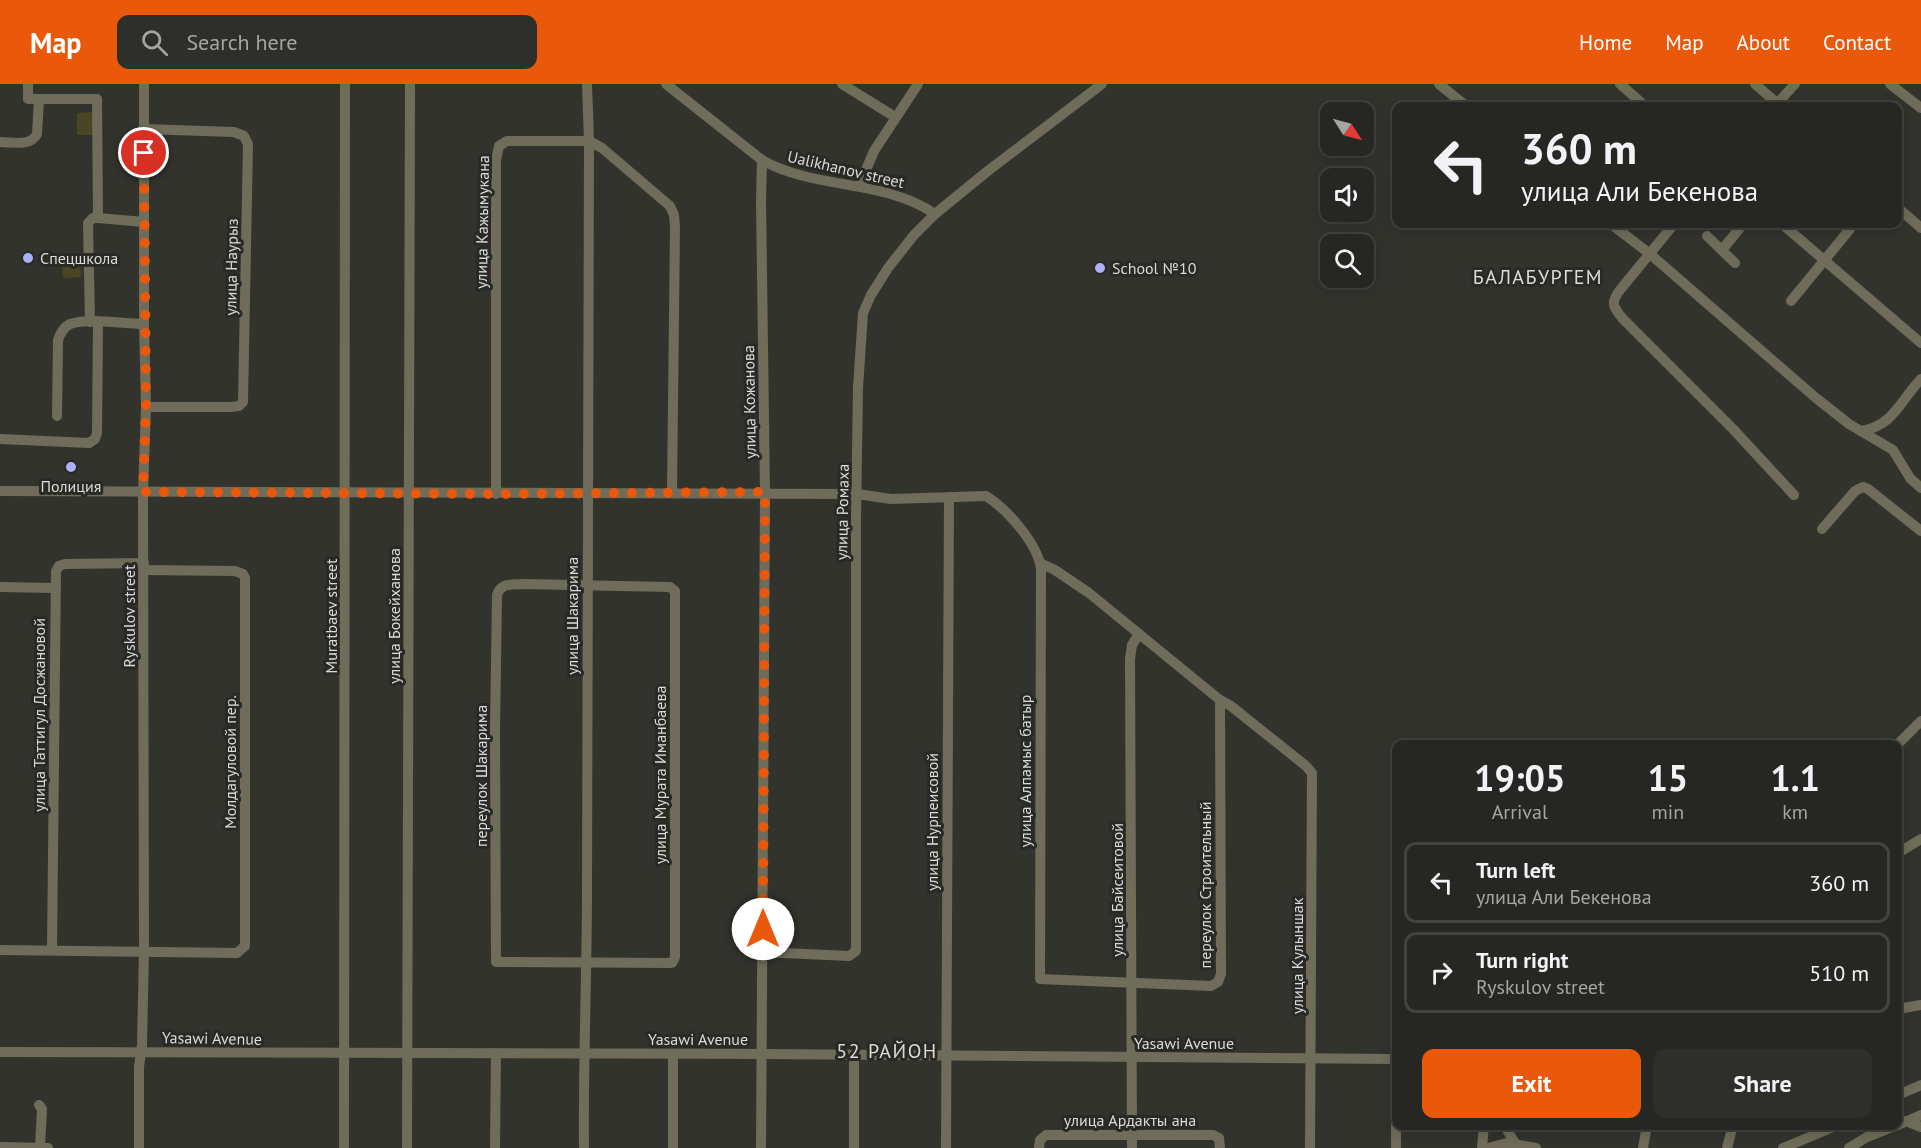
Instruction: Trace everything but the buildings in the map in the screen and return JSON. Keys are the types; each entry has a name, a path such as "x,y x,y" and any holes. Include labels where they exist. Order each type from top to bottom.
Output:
{"street":[{"path":"28,84 28,99 97,99 98,218"},
{"name":"Ryskulov street","path":"139,1148 139,1059 144,951 143,492 146,407 144,84"},
{"name":"Muratbaev street","path":"344,1148 345,84"},
{"name":"улица Бокейханова","path":"407,1148 410,84"},
{"name":"улица Шакарима","path":"584,1148 583,1054 587,962 586,492 589,141 587,84"},
{"name":"Ualikhanov street","path":"666,84 762,160 791,173 859,186 911,200 935,214"},
{"path":"842,84 895,117"},
{"path":"859,186 874,151 918,84"},
{"name":"улица Ромаха","path":"762,952 849,956 856,951 858,388 863,313 871,295 894,260 935,214 1102,84"},
{"path":"1439,84 1461,102"},
{"path":"1620,84 1640,102"},
{"path":"1755,84 1774,102"},
{"path":"1781,102 1795,84"},
{"path":"1890,84 1921,108"},
{"path":"0,142 28,142 35,138 39,100"},
{"name":"улица Наурыз","path":"144,129 234,132 244,136 248,144 243,402 239,406 230,407 146,407"},
{"name":"улица Кажымукана","path":"496,494 498,149 507,141 589,141"},
{"path":"589,141 602,148 670,206 674,215 672,492"},
{"name":"улица Кожанова","path":"761,1148 765,492 762,160"},
{"path":"1902,211 1921,228"},
{"path":"0,439 89,442 95,440 97,433 94,322 87,227 93,218 144,222"},
{"path":"1616,228 1650,254 1793,380 1849,424 1888,447 1898,456 1910,478 1921,488"},
{"path":"1671,228 1613,299 1613,307 1733,429 1794,495"},
{"path":"1722,250 1740,228"},
{"path":"1787,228 1921,344"},
{"path":"1791,301 1851,229"},
{"path":"1707,236 1735,263"},
{"path":"57,416 58,339 68,325 94,322 144,324"},
{"path":"1862,431 1886,423 1921,379"},
{"path":"1886,423 1888,447"},
{"path":"1822,529 1855,491 1863,487 1921,531"},
{"path":"0,491 496,494 765,492 857,494 891,499 981,496 990,498 1006,513 1035,546 1040,563 1055,570 1089,593 1220,700"},
{"name":"улица Нурпеисовой","path":"946,1148 949,497"},
{"name":"улица Алпамыс батыр","path":"1040,563 1040,979 1133,982"},
{"name":"улица Таттигул Досжановой","path":"52,950 56,571 59,566 65,564 144,566"},
{"name":"Молдагуловой пер.","path":"144,566 235,571 243,574 246,583 245,946 237,953 144,951"},
{"name":"переулок Шакарима","path":"587,586 505,585 498,591 495,731 496,962 587,962"},
{"name":"улица Мурата Иманбаева","path":"587,586 670,587 676,593 674,960 667,964 587,962"},
{"path":"0,587 55,588"},
{"name":"улица Байсеитовой","path":"1132,1148 1130,659 1132,645 1139,633"},
{"name":"улица Кулыншак","path":"1220,700 1312,773 1310,1148"},
{"name":"переулок Строительный","path":"1133,982 1214,986 1220,979 1220,700"},
{"path":"1902,740 1921,721"},
{"path":"1902,851 1921,839"},
{"path":"0,950 144,951"},
{"path":"1902,1008 1921,1005"},
{"name":"Yasawi Avenue","path":"0,1052 761,1054 1392,1059"},
{"path":"495,1148 496,1053"},
{"path":"673,1054 673,1148"},
{"path":"854,1055 854,1148"},
{"path":"1902,1093 1921,1085"},
{"path":"0,1147 44,1147 42,1109 39,1105"},
{"path":"1902,1123 1921,1115"},
{"path":"1902,1124 1921,1127"},
{"path":"1396,1130 1396,1148"},
{"path":"1482,1148 1484,1130"},
{"path":"1507,1130 1515,1143"},
{"path":"1643,1148 1646,1130"},
{"path":"1727,1148 1732,1130"},
{"path":"1783,1148 1826,1130"},
{"path":"1849,1148 1885,1130"},
{"name":"улица Ардакты ана","path":"1039,1148 1040,1140 1046,1136 1132,1134 1213,1135 1219,1137 1220,1148"},
{"path":"1488,1148 1507,1143 1536,1148"}],"shaded area":[{"path":"93,112 94,135 77,135 77,113"},
{"path":"80,263 81,277 63,278 62,264"}],"place":[{"name":"Спецшкола","path":"28,258"},
{"name":"School №10","path":"1100,268"},
{"name":"Полиция","path":"71,467"}],"district":[{"name":"БАЛАБУРГЕМ","path":"1538,277"},
{"name":"52 РАЙОН","path":"887,1051"}],"route":[{"path":"144,153 146,407 143,492 496,494 765,492 763,929"}]}
